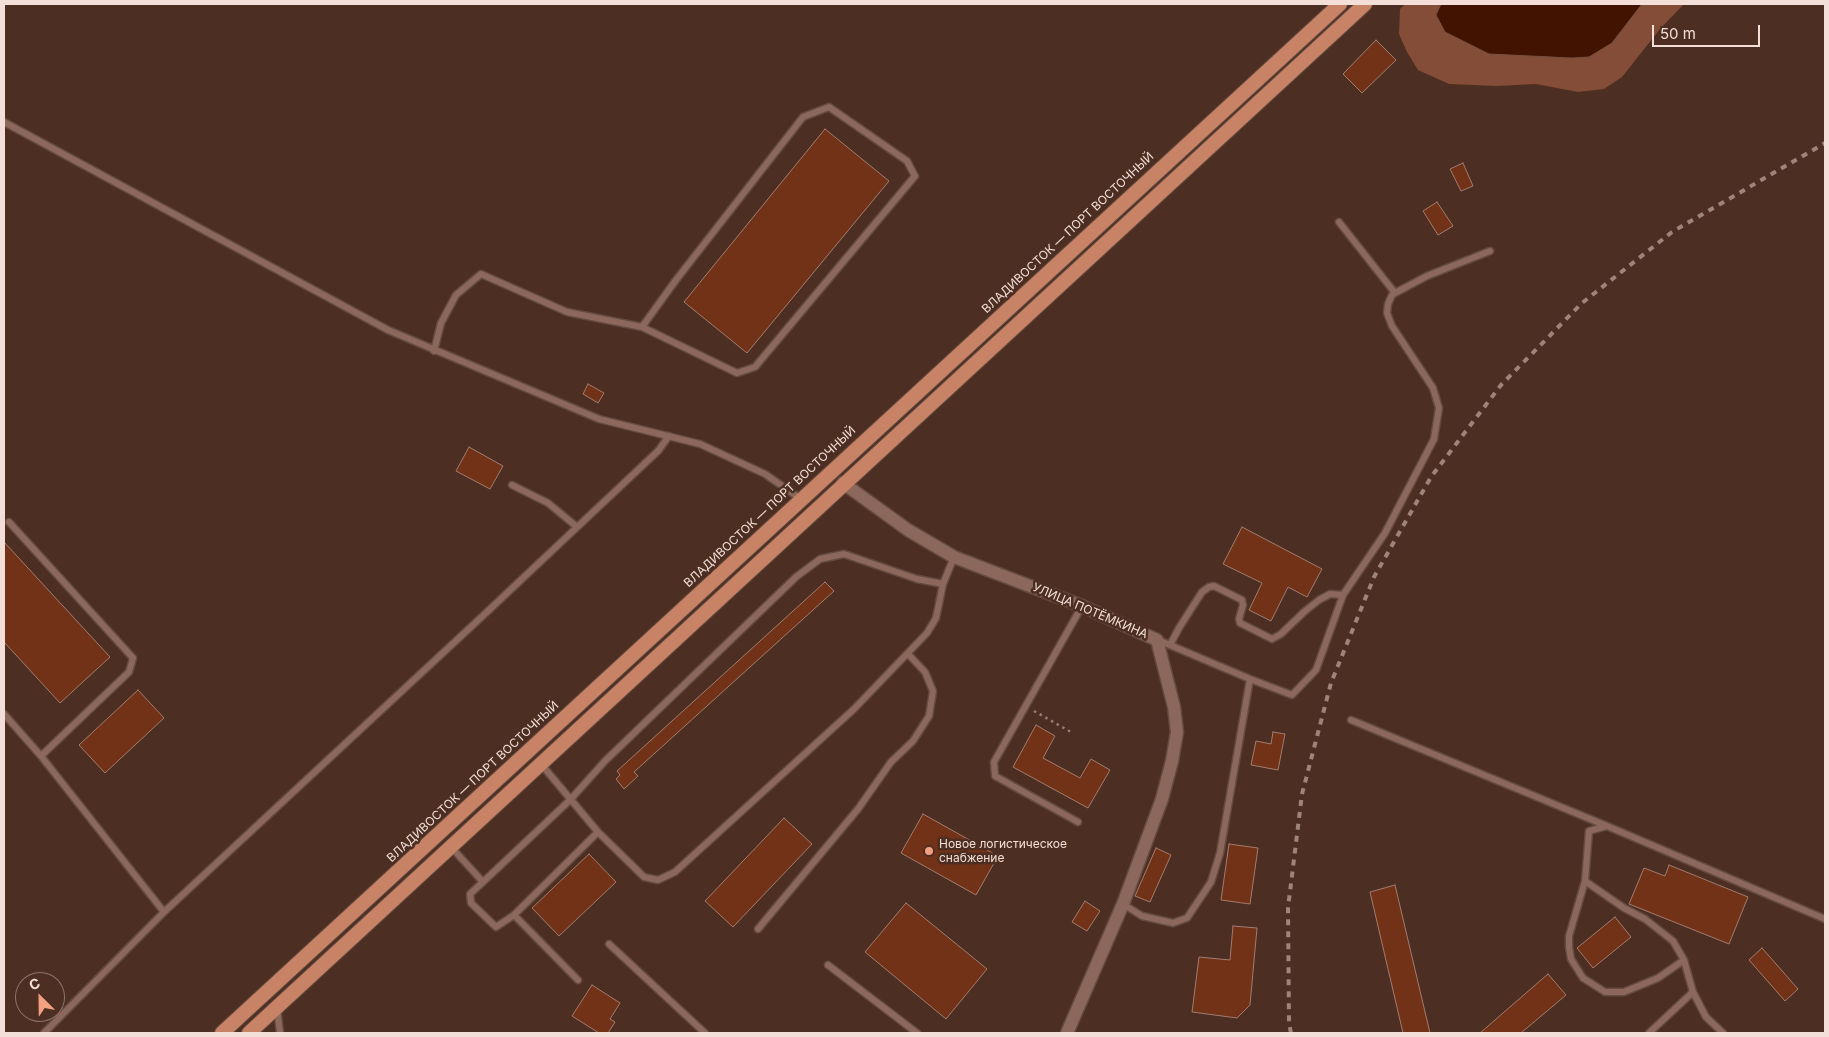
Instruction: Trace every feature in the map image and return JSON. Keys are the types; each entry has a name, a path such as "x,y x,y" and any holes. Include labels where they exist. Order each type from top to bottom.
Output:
{"highway":[{"name":"ВЛАДИВОСТОК — ПОРТ ВОСТОЧНЫЙ","path":"222,1033 1340,4"},
{"path":"249,1033 1365,4"}],"street":[{"name":"УЛИЦА ПОТЁМКИНА","path":"843,484 908,530 954,557 1082,606 1158,640 1174,707 1177,732 1172,761 1162,799 1124,904 1067,1033"}],"lane":[{"path":"434,351 441,323 456,294 481,274 567,312 642,327 737,373 755,367 915,176 907,161 829,107 803,117 676,280 642,327"},
{"path":"4,122 388,330 599,419 700,444 765,474 801,500"},
{"path":"1338,222 1395,293"},
{"path":"1158,640 1250,679 1292,694 1316,670 1343,595 1385,533 1434,439 1439,408 1432,388 1392,326 1388,304 1395,293 1428,276 1490,251"},
{"path":"44,1033 164,912 658,451 669,436"},
{"path":"512,485 548,503 577,527"},
{"path":"9,522 133,658 129,672 41,756"},
{"path":"598,832 514,915 496,927 471,903 470,894 570,800 605,761 796,578 820,559 844,554 917,580 943,584"},
{"path":"541,764 598,832 644,877 658,880 675,872 854,709 927,633 936,618 943,584 954,557"},
{"path":"1170,645 1196,600 1209,587 1214,586 1242,600 1240,623 1272,639 1281,634 1305,610 1319,600 1330,594 1343,595"},
{"path":"1078,822 996,776 994,762 1082,606"},
{"path":"758,929 858,809 891,762 913,741 928,716 933,691 925,672 908,654"},
{"path":"1124,904 1142,916 1173,923 1187,918 1211,882 1220,853 1250,679"},
{"path":"4,714 41,756 164,912"},
{"path":"1351,720 1825,919"},
{"path":"1607,826 1589,831 1585,882 1569,936 1571,959 1583,978 1605,992 1624,992 1658,978 1684,960"},
{"path":"451,847 483,882"},
{"path":"1585,882 1644,919 1673,941 1684,960 1693,992 1706,1017 1723,1033"},
{"path":"514,915 578,980"},
{"path":"609,944 705,1033"},
{"path":"828,965 917,1033"},
{"path":"1649,1033 1693,992"},
{"path":"277,1007 280,1033"}],"path":[{"path":"1026,707 1071,732"}],"shaded area":[{"path":"1405,4 1441,4 1436,15 1545,56 1572,58 1589,57 1642,4 1684,4 1660,29 1622,77 1604,89 1578,92 1536,84 1497,86 1449,84 1418,70 1399,34 1400,9"},
{"path":"1441,4 1642,4 1612,43 1589,57 1572,58 1489,54 1445,32 1436,15"}],"building":[{"path":"1376,40 1396,60 1362,93 1343,74"},
{"path":"825,129 889,181 747,353 684,302"},
{"path":"1463,163 1473,186 1461,191 1450,169"},
{"path":"1437,202 1453,226 1438,235 1423,211"},
{"path":"588,384 604,393 598,403 583,394"},
{"path":"469,447 503,466 490,489 456,471"},
{"path":"1242,527 1322,569 1307,597 1288,587 1271,621 1249,610 1262,583 1223,564"},
{"path":"4,542 110,657 60,703 4,642"},
{"path":"825,582 834,591 634,772 638,776 624,789 616,779 620,775 617,771"},
{"path":"138,690 164,718 105,773 79,745"},
{"path":"1036,725 1055,736 1043,758 1080,778 1091,759 1110,770 1088,808 1013,767"},
{"path":"1273,732 1285,734 1278,770 1251,765 1256,741 1271,744"},
{"path":"923,814 998,856 976,895 901,853"},
{"path":"784,818 812,844 733,927 705,901"},
{"path":"1229,844 1258,848 1250,904 1221,900"},
{"path":"1156,848 1171,855 1150,902 1135,896"},
{"path":"589,854 616,882 559,936 532,908"},
{"path":"1669,865 1748,897 1729,944 1629,904 1644,868 1665,876"},
{"path":"1395,885 1430,1033 1403,1033 1370,892"},
{"path":"1085,901 1100,911 1087,931 1072,922"},
{"path":"906,903 987,969 946,1019 865,952"},
{"path":"1615,917 1631,937 1593,968 1577,948"},
{"path":"1233,926 1257,928 1250,1005 1237,1018 1192,1012 1199,957 1230,960"},
{"path":"1762,948 1798,989 1785,1001 1749,960"},
{"path":"1548,974 1566,995 1521,1033 1480,1033"},
{"path":"592,985 620,1003 610,1019 615,1022 608,1033 599,1033 572,1016"}],"railway":[{"path":"1291,1033 1289,1023 1288,908 1302,794 1331,683 1374,577 1431,477 1501,385 1582,303 1672,232 1825,143"}],"place":[{"name":"Новое логистическое снабжение","path":"929,851"}]}
